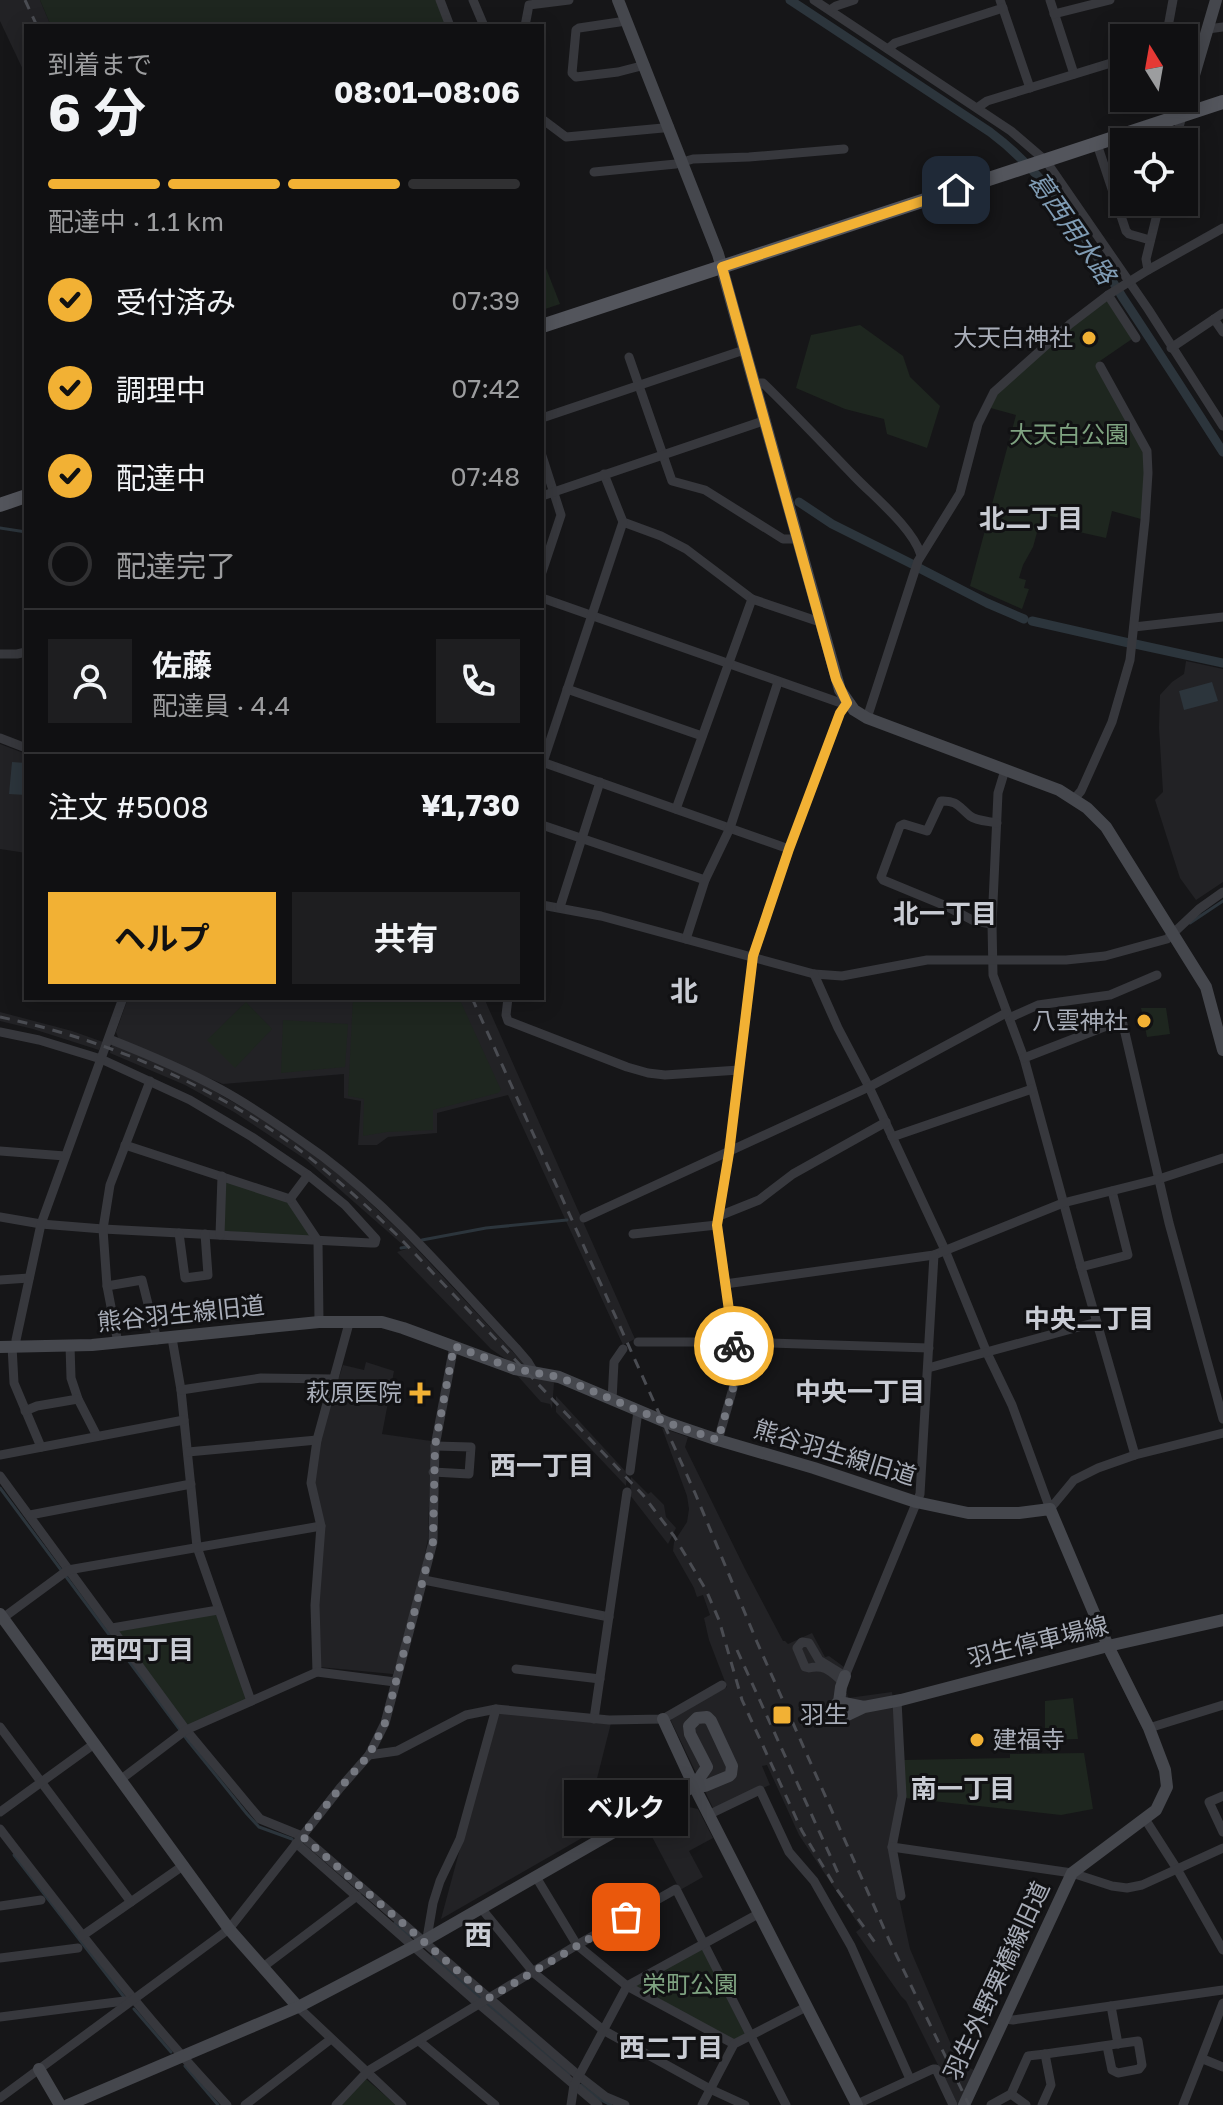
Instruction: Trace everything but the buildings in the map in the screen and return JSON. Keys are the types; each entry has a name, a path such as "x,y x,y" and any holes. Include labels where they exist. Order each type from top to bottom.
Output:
{"main road":[{"path":"544,325 1223,102"},
{"path":"0,505 24,497"}],"street":[{"path":"440,0 449,24"},
{"path":"473,0 483,24"},
{"path":"525,24 529,5 569,0"},
{"path":"618,0 722,267 836,679 847,703 867,718 1059,790 1087,808 1106,827 1206,987 1223,1048"},
{"path":"814,0 1011,131 1044,161 1223,426"},
{"path":"830,10 854,0"},
{"path":"1050,0 1074,74"},
{"path":"1054,14 1110,0"},
{"path":"1169,24 1173,0"},
{"path":"1198,61 1216,0"},
{"path":"888,49 895,43 1002,4 1030,88"},
{"path":"626,21 576,30 572,73 576,77 645,65"},
{"path":"1208,29 1223,27"},
{"path":"977,108 987,101 1110,63"},
{"path":"1179,128 1183,112"},
{"path":"544,120 566,137 669,126"},
{"path":"1097,144 1126,231 1150,240"},
{"path":"594,172 676,164 693,159 844,149"},
{"path":"1148,270 1146,259 1156,216"},
{"path":"867,718 918,561 960,493 978,424 994,392 1070,324 1110,294 1223,228"},
{"path":"1110,294 1136,338"},
{"path":"1171,348 1218,316 1223,332"},
{"path":"544,417 744,350"},
{"path":"629,357 672,481 705,490 783,539 796,539"},
{"path":"1075,798 1112,722 1130,660 1149,457 1100,366"},
{"path":"754,383 763,383 898,522 916,543 918,561"},
{"path":"544,495 763,421"},
{"path":"544,462 561,515 544,566"},
{"path":"544,756 623,522 604,474"},
{"path":"623,522 686,549 752,599 820,622"},
{"path":"544,599 778,682 847,703"},
{"path":"676,809 752,599"},
{"path":"1134,627 1223,617"},
{"path":"0,654 24,652"},
{"path":"686,939 705,880 730,828 778,682"},
{"path":"567,689 702,736"},
{"path":"718,1440 736,1378 718,1220 753,956 789,849 840,713 847,703"},
{"path":"0,738 24,747"},
{"path":"544,763 789,849"},
{"path":"1005,770 998,793 992,924 993,975 1024,1058 1135,1455"},
{"path":"560,907 600,782"},
{"path":"992,924 974,921 881,877 900,826 904,824 927,831 943,800 962,806 972,818 997,823"},
{"path":"544,826 705,880"},
{"path":"544,905 601,916 814,974 842,976 927,960 1084,959 1151,945 1175,934 1199,909 1223,892"},
{"path":"814,974 945,1250 1012,1405 1050,1509 1108,1646"},
{"path":"584,1218 869,1087 1008,1015 1038,1005 1110,995 1157,975"},
{"path":"41,1447 14,1383 10,1346 16,1340 41,1224 122,1000"},
{"path":"508,1000 508,1021 627,1067 665,1075 739,1070"},
{"path":"1024,1058 1122,1020 1169,1223 1223,1419"},
{"path":"0,1032 101,1059 190,1100 308,1175 345,1205 376,1239 375,1243 371,1243 103,1229 0,1217"},
{"path":"109,1039 220,1089 323,1157 413,1237 516,1348 534,1372"},
{"path":"118,1343 107,1286 103,1229 110,1185 150,1081"},
{"path":"892,1137 1032,1089"},
{"path":"633,1234 718,1220 759,1200 793,1174 886,1122"},
{"path":"125,1145 290,1199 318,1241 319,1322"},
{"path":"0,1151 65,1156"},
{"path":"725,1284 934,1255 1063,1203 1159,1179 1223,1158"},
{"path":"290,1199 308,1175"},
{"path":"220,1235 222,1176"},
{"path":"1081,1267 1128,1255 1112,1191"},
{"path":"179,1233 185,1278 208,1275 205,1234"},
{"path":"844,1679 920,1494 934,1255"},
{"path":"0,1280 29,1278"},
{"path":"107,1286 142,1280 157,1340"},
{"path":"317,1672 315,1605 321,1526 311,1483 317,1440 348,1327 347,1321"},
{"name":"熊谷羽生線旧道","path":"10,1346 157,1340 319,1322 382,1322 507,1366 559,1377 638,1411 718,1440 916,1502 979,1514 1050,1509"},
{"path":"928,1368 1097,1322"},
{"path":"172,1338 181,1390 197,1547 251,1701"},
{"path":"638,1342 929,1348"},
{"path":"70,1345 71,1378 97,1436"},
{"path":"0,2098 229,1929 369,1755 385,1723 433,1542 435,1446 454,1346"},
{"path":"612,1400 614,1362 623,1349"},
{"path":"181,1390 261,1378 334,1379"},
{"path":"25,1411 78,1399"},
{"path":"630,1471 638,1411"},
{"path":"0,1455 184,1420"},
{"path":"1050,1509 1074,1480 1098,1468 1135,1455 1223,1433"},
{"path":"188,1452 317,1440"},
{"path":"433,1472 469,1474 470,1461 471,1447 435,1446"},
{"path":"0,1476 186,1730 260,1819 299,1839 421,1942 577,2081 598,2105"},
{"path":"30,1515 191,1484"},
{"path":"594,1719 627,1492"},
{"path":"321,1526 68,1570 1,1617 229,1929 298,2007 402,2105"},
{"path":"424,1580 609,1617"},
{"path":"112,1628 218,1610"},
{"name":"羽生停車場線","path":"844,1679 835,1709 841,1716 864,1707 1223,1620"},
{"path":"805,1642 811,1644 819,1660 844,1679 820,1666 805,1667 797,1651 798,1645 805,1642"},
{"name":"羽生外野栗橋線旧道","path":"964,2105 1072,1873 1156,1810 1167,1787 1165,1770 1149,1728 1108,1646"},
{"path":"516,1669 600,1679"},
{"path":"120,1780 186,1730 317,1672 395,1682"},
{"path":"369,1755 397,1751 466,1715 496,1709 594,1719 663,1719 722,1685"},
{"path":"897,1701 902,1796 892,1847 901,1896"},
{"path":"1149,1728 1223,1705"},
{"path":"421,1942 440,1881 460,1839 496,1709"},
{"path":"68,2105 298,2007 421,1942 694,1786 707,1767 689,1726 697,1718 707,1717 732,1770 724,1779 705,1786 694,1786"},
{"path":"663,1719 708,1815 856,2105 933,2069 936,2069 953,2105"},
{"path":"0,1727 131,1902"},
{"path":"0,1812 94,1744"},
{"path":"708,1815 760,1790 789,1852 814,1881 851,1946 910,2079"},
{"path":"1223,1796 1209,1802 1223,1832"},
{"path":"1145,1819 1223,1950"},
{"path":"0,1829 133,2000 227,2105"},
{"path":"299,1839 357,1896 421,1942"},
{"path":"892,1847 1072,1873 1127,1888 1142,1885 1223,1848"},
{"path":"82,1936 184,1865"},
{"path":"536,1877 577,1945 627,1986 734,2044"},
{"path":"336,2105 366,2073 676,1889 786,2105"},
{"path":"263,1967 357,1896"},
{"path":"0,1906 41,1900"},
{"path":"481,1908 534,1973 603,2030 745,2105"},
{"path":"571,2105 577,2081 627,1986 758,1914"},
{"path":"0,1958 78,1948"},
{"path":"1005,2019 1223,1990"},
{"path":"2,2014 133,2000"},
{"path":"1183,2105 1223,2003"},
{"path":"991,2105 1011,2094 1028,2056 1113,2045 1111,2006"},
{"path":"702,2105 734,2044 806,2007"},
{"path":"245,2105 331,2039"},
{"path":"419,2041 493,2104"},
{"path":"1042,2105 1051,2085 1045,2054"},
{"path":"1203,2059 1223,2067"},
{"path":"39,2069 60,2105"},
{"path":"577,2081 625,2105"},
{"path":"1011,2094 1026,2105"}],"shaded area":[{"path":"0,0 40,0 50,24 24,24 24,72 0,21"},
{"path":"1186,661 1223,669 1223,882 1196,900 1180,878 1155,800 1163,792 1160,695 1184,674"},
{"path":"1212,682 1218,701 1184,710 1179,691"},
{"path":"0,744 24,753 24,853 0,849"},
{"path":"12,762 24,763 24,795 9,794"},
{"path":"127,1000 485,1000 635,1339 623,1345 508,1095 437,1113 437,1133 388,1137 377,1145 358,1145 361,1101 344,1098 344,1074 223,1084 119,1040 116,1032"},
{"path":"0,1012 103,1042 99,1050 0,1021"},
{"path":"112,1044 149,1058 209,1088 262,1119 347,1181 403,1234 526,1366 510,1362 491,1349 397,1252 406,1249 403,1245 305,1159 234,1112 185,1085 110,1053"},
{"path":"366,1362 394,1371 382,1434 431,1441 428,1539 415,1601 393,1674 319,1667 317,1605 323,1526 313,1483 319,1440 343,1365 364,1370"},
{"path":"516,1374 553,1381 552,1409 550,1404 541,1402"},
{"path":"556,1396 627,1473 626,1486 556,1412"},
{"path":"662,1428 688,1437 685,1447 783,1641 788,1644 812,1633 825,1657 829,1656 844,1667 836,1691 847,1693 848,1698 892,1692 899,1799 888,1847 910,1949 959,2063 974,2070 958,2105 906,2001 856,1932 861,1928 799,1835 767,1765 762,1766 770,1785 713,1808 671,1721 672,1717 727,1687 709,1640 704,1618 710,1615 703,1595 697,1597 673,1551 674,1542 687,1522 689,1509"},
{"path":"631,1477 664,1505 666,1517 676,1528 668,1544 630,1495"},
{"path":"497,1712 611,1723 582,1838 441,1919"},
{"path":"684,1806 698,1809 713,1838 689,1851 703,1877 680,1890 649,1826"}],"green space":[{"path":"40,0 437,0 446,24 50,24"},
{"path":"544,263 560,304 544,309"},
{"name":"大天白公園","path":"1105,301 1109,302 1132,339 1097,363 1147,458 1141,519 1112,511 1106,538 1070,530 1072,520 1050,516 1047,526 1039,525 1019,578 1026,580 1024,588 1029,589 1022,609 970,586 1016,415 987,407 994,396"},
{"path":"860,325 903,356 910,377 940,406 927,448 887,434 884,419 845,409 796,388 811,335"},
{"path":"353,1000 460,1000 501,1090 433,1110 433,1130 363,1136 364,1099 348,1096"},
{"path":"246,1002 272,1029 235,1068 207,1040"},
{"path":"1141,1008 1166,1008 1170,1034 1147,1037"},
{"path":"283,1020 348,1024 345,1067 281,1073"},
{"path":"224,1181 288,1202 312,1238 224,1231"},
{"path":"218,1610 251,1701 186,1730 112,1628"},
{"path":"1073,1698 1078,1739 1045,1740 1045,1701"},
{"path":"1084,1753 1093,1809 1061,1815 905,1798 903,1760"},
{"name":"栄町公園","path":"701,1946 745,2034 735,2040 633,1985"},
{"path":"366,2079 396,2105 342,2105"}],"waterway":[{"name":"葛西用水路","path":"790,0 990,132 1030,168 1080,230 1223,452"},
{"path":"799,502 832,524 912,564"},
{"path":"0,528 24,532"},
{"path":"919,568 1024,619"},
{"path":"1032,621 1129,643"},
{"path":"1135,644 1223,663"},
{"path":"1190,923 1223,901"},
{"path":"422,1240 486,1228 567,1220"},
{"path":"401,1248 407,1247"},
{"path":"0,1488 189,1742 247,1814 259,1827 292,1839"},
{"path":"14,1855 124,1997"},
{"path":"395,1923 410,1936"},
{"path":"433,1956 482,1999"},
{"path":"488,2004 569,2075"},
{"path":"134,2009 171,2052"},
{"path":"185,2066 218,2105"},
{"path":"581,2085 611,2105"}],"railway":[{"path":"25,0 36,24"},
{"path":"473,1000 695,1493 757,1642 890,1942 969,2105"},
{"path":"0,1017 74,1036 146,1062 214,1095 279,1135 342,1184 400,1238 643,1495 674,1536 706,1590 719,1620 742,1700 802,1831 836,1888 879,1948"},
{"path":"737,1650 838,1873"}],"way so far":[{"path":"626,1917 489,1998 302,1836 369,1755 385,1723 433,1542 435,1446 454,1346 515,1369 559,1377 668,1423 718,1440 736,1378 734,1346"}],"place":[{"name":"大天白神社","path":"1089,338"},
{"name":"八雲神社","path":"1144,1021"},
{"name":"萩原医院","path":"420,1393"},
{"name":"羽生","path":"782,1715"},
{"name":"建福寺","path":"977,1740"},
{"name":"ベルク","path":"626,1917"}],"district":[{"name":"北二丁目","path":"1031,519"},
{"name":"北一丁目","path":"945,914"},
{"name":"北","path":"684,991"},
{"name":"中央二丁目","path":"1089,1319"},
{"name":"中央一丁目","path":"860,1392"},
{"name":"西一丁目","path":"542,1466"},
{"name":"西四丁目","path":"142,1650"},
{"name":"南一丁目","path":"963,1789"},
{"name":"西","path":"478,1935"},
{"name":"西二丁目","path":"671,2048"}],"route":[{"path":"734,1346 717,1225 753,956 789,849 840,713 847,703 836,679 722,267 956,190"}]}
